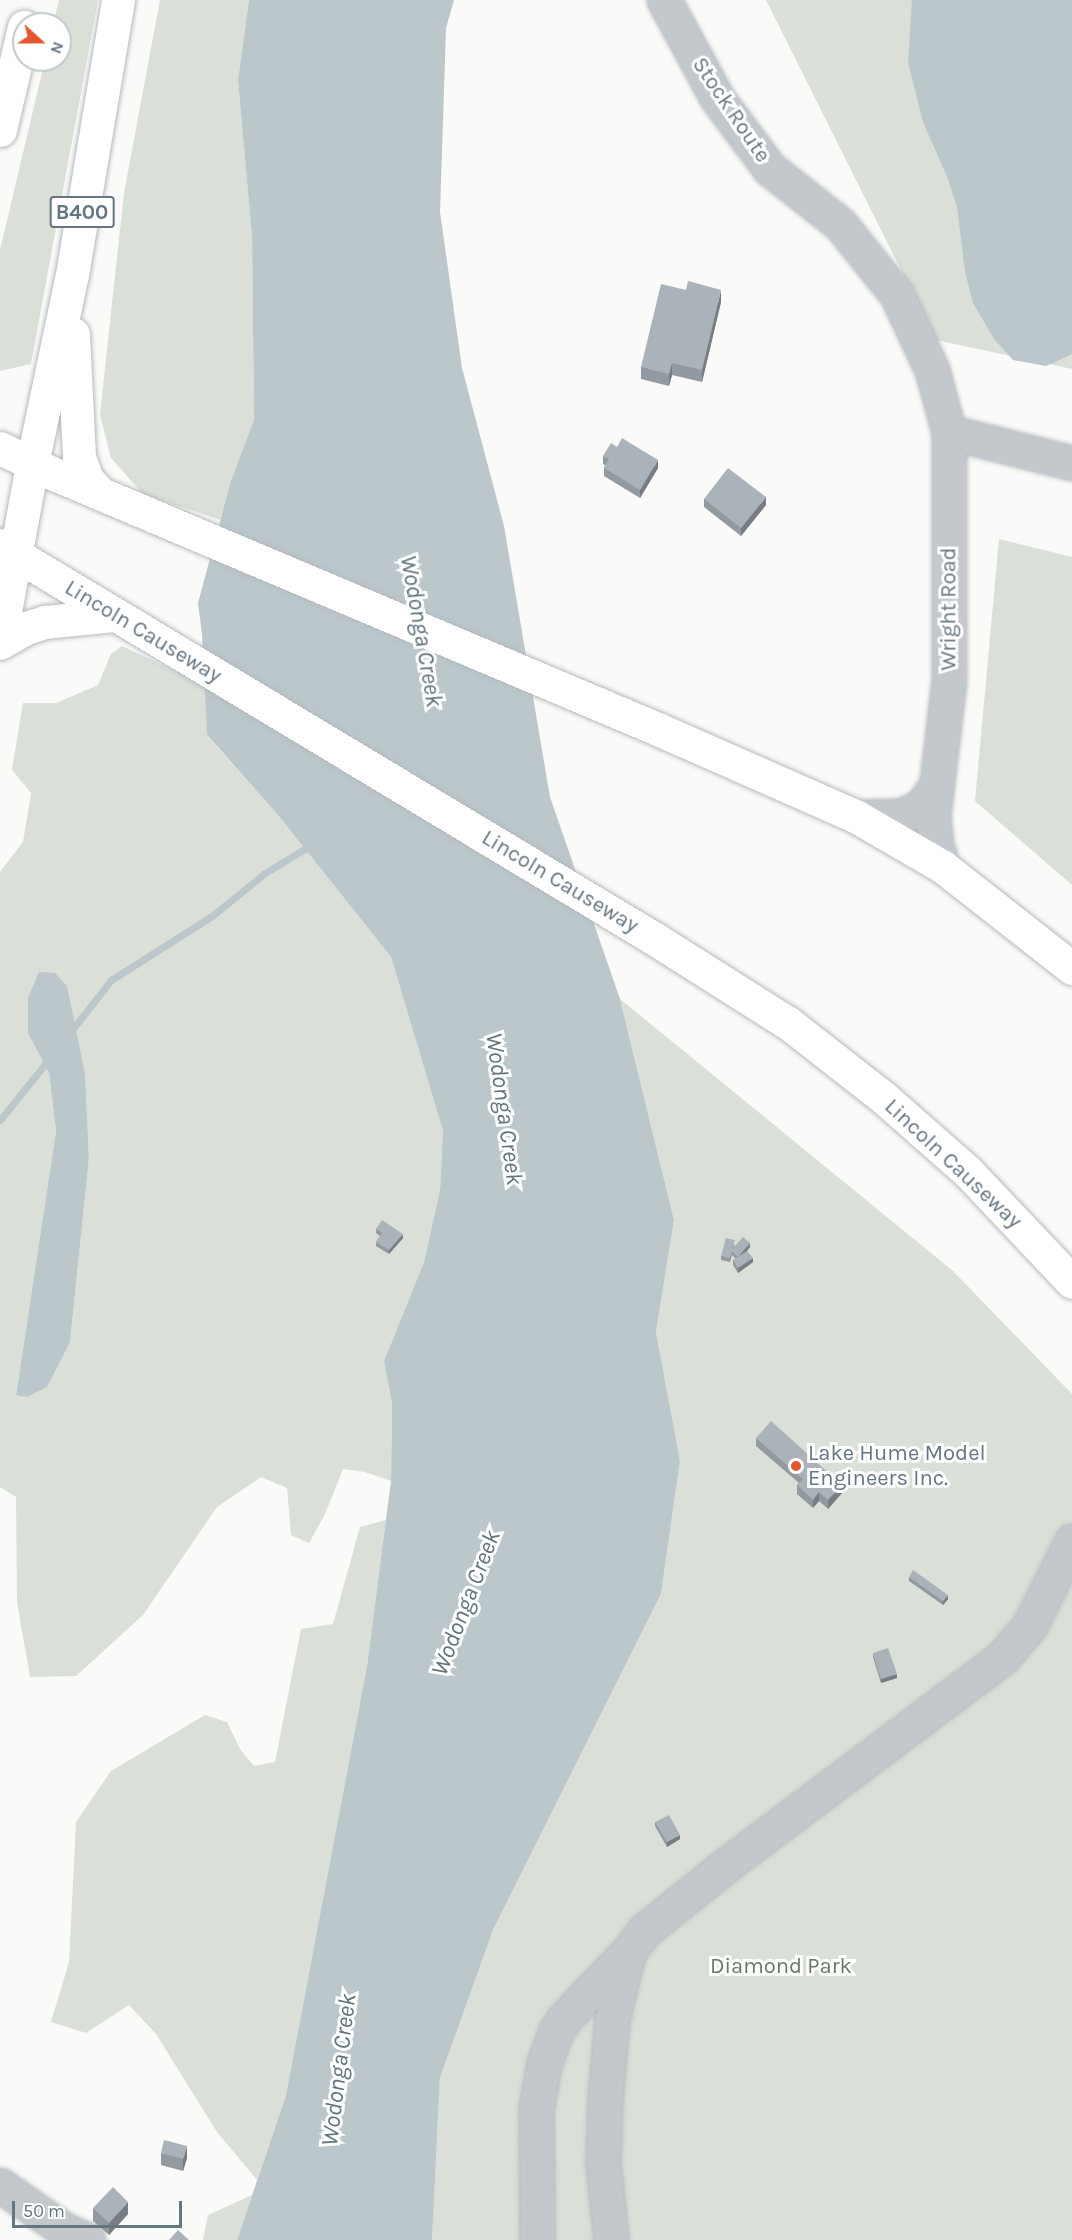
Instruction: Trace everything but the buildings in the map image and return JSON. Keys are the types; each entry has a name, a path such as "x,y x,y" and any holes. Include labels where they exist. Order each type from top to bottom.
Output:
{"main road":[{"name":"B400","path":"0,641 7,550 32,464 72,275 118,0"},
{"path":"0,130 13,72"},
{"path":"72,275 79,457 87,478 100,493"},
{"path":"0,448 32,464 660,730 857,817 943,867 1072,968"},
{"name":"B400","path":"0,507 32,464"},
{"name":"Lincoln Causeway","path":"7,550 655,939 788,1023 884,1098 968,1172 1072,1282"},
{"path":"0,641 26,628 45,622 120,618"}],"street":[{"name":"Stock Route","path":"664,0 717,98 770,169 840,224 897,295 932,370 950,432"},
{"path":"950,432 1072,463"},
{"name":"Wright Road","path":"943,867 934,831 936,785 949,680 950,432"},
{"path":"857,817 899,816 913,811 924,803 936,785"},
{"path":"537,2240 536,2109 547,2055 564,2019 627,1953 644,1931 721,1869 1002,1658 1030,1625 1072,1541"},
{"path":"611,2240 603,2162 605,2098 612,2020 627,1953"},
{"path":"0,2185 64,2230 88,2240"}],"green space":[{"path":"59,0 98,0 31,364 0,371 0,250 42,72 72,72 72,12 56,12"},
{"path":"160,0 249,0 238,80 252,236 254,420 220,520 143,494 111,458 100,414 124,193"},
{"path":"766,0 1072,0 1072,369 936,340"},
{"path":"999,539 1072,557 1072,885 975,801"},
{"path":"122,646 205,685 207,736 278,815 391,957 443,1131 440,1190 424,1262 384,1361 392,1404 391,1481 365,1472 343,1469 325,1514 309,1543 291,1535 287,1488 261,1477 217,1507 143,1615 76,1676 30,1677 17,1602 16,1497 0,1487 0,872 23,842 31,793 12,770 23,703 56,703 98,685 111,654","holes":["28,1032 85,1074 89,1158 70,1342 16,1394 56,1131 49,1073"]},
{"name":"Diamond Park","path":"620,999 953,1271 1072,1394 1072,2240 432,2240 440,2078 493,1930 661,1594 680,1461 656,1332 674,1220"},
{"path":"386,1520 367,1666 286,2095 257,2180 217,2132 156,2034 129,2005 86,2033 51,2022 69,1962 76,1822 111,1771 205,1715 227,1722 240,1749 254,1766 275,1762 301,1629 333,1624 360,1527"},
{"path":"252,2195 237,2240 203,2240 208,2215"}],"water":[{"name":"Wodonga Creek","path":"249,0 454,0 446,28 440,212 462,368 504,526 550,797 620,999 674,1220 656,1332 680,1461 661,1594 493,1930 440,2078 432,2240 237,2240 286,2095 367,1666 391,1481 392,1404 384,1361 424,1262 440,1190 443,1131 391,957 278,815 207,735 202,634 198,603 231,481 254,420 252,237 238,80"},
{"path":"912,0 1072,0 1072,354 1046,366 1013,360 994,339 973,303 965,272 957,207 948,179 923,122 908,62"},
{"path":"39,972 55,973 67,986 85,1074 89,1158 70,1342 47,1387 27,1397 16,1395 56,1131 49,1073 28,1033 28,998"}],"waterway":[{"path":"71,1031 111,980 212,916 265,873 311,845"},
{"path":"0,1120 49,1059"}],"place":[{"name":"Lake Hume Model Engineers Inc.","path":"796,1466"}]}
